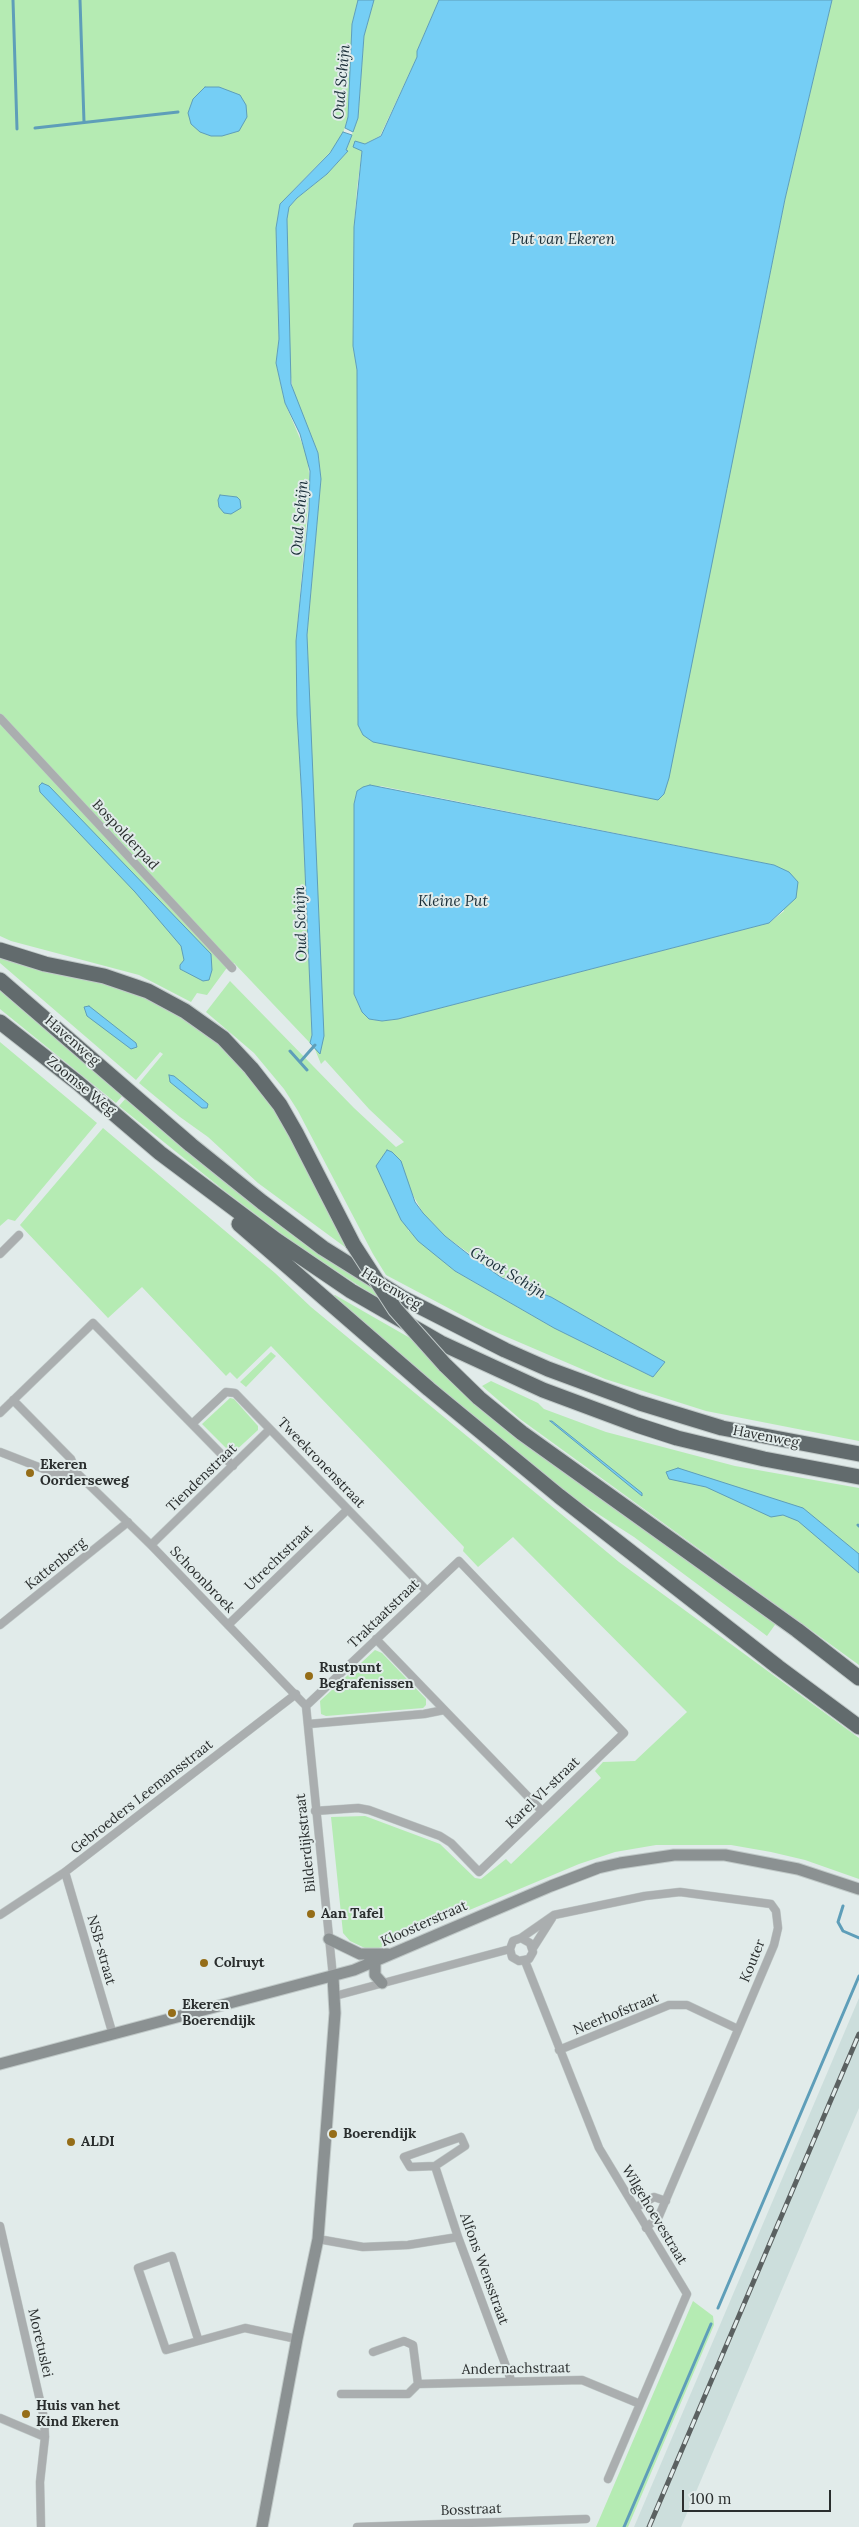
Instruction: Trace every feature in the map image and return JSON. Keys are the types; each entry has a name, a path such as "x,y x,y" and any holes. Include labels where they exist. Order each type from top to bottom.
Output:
{"highway":[{"path":"0,950 16,956 148,991 185,1011 223,1038 239,1054 280,1105 352,1244 395,1309 445,1365 479,1398 522,1433 797,1630 859,1678"},
{"name":"Havenweg","path":"0,980 191,1145 255,1197 323,1248 404,1298 513,1354 640,1403 722,1428 859,1454"},
{"name":"Zoomse Weg","path":"0,1022 78,1083 160,1153"},
{"path":"160,1153 188,1183 353,1322 429,1389 566,1502 778,1668 859,1727"},
{"name":"Havenweg","path":"160,1153 326,1275 441,1343 496,1370 593,1410 677,1438 764,1459 859,1477"}],"main road":[{"name":"Kloosterstraat","path":"0,2064 333,1977 375,1962 577,1875 598,1868 647,1858 702,1854 749,1858 798,1869 859,1889"},
{"path":"328,1939 360,1954 394,1954"},
{"path":"375,1962 375,1975 382,1983"},
{"path":"262,2527 297,2338 318,2239 335,1996 333,1977"}],"street":[{"name":"Bospolderpad","path":"0,718 232,968"},
{"path":"0,1254 19,1235"},
{"path":"0,1413 93,1323 193,1422 233,1466"},
{"name":"Tweekronenstraat","path":"193,1422 226,1392 230,1391 239,1396 426,1590"},
{"name":"Schoonbroek","path":"13,1400 71,1459 77,1473 151,1545 306,1706"},
{"name":"Tiendenstraat","path":"151,1545 270,1429"},
{"path":"0,1452 59,1475 77,1473"},
{"name":"Utrechtstraat","path":"228,1625 348,1510"},
{"name":"Kattenberg","path":"0,1625 128,1522"},
{"name":"Traktaatstraat","path":"306,1706 426,1590 459,1561 624,1733"},
{"path":"376,1638 542,1811"},
{"name":"Gebroeders Leemansstraat","path":"0,1915 65,1872 296,1694"},
{"name":"Bilderdijkstraat","path":"306,1706 333,1977"},
{"path":"309,1724 424,1714 444,1710"},
{"name":"Karel VI-straat","path":"315,1811 358,1808 369,1810 440,1836 451,1844 479,1872 624,1733"},
{"name":"NSB-straat","path":"65,1872 113,2035"},
{"name":"Kouter","path":"520,1938 554,1914 645,1896 680,1892 770,1904 776,1911 778,1928 774,1945 660,2216 646,2228"},
{"path":"533,1948 528,1941 520,1938 513,1942 510,1949 514,1959 525,1961 531,1956 533,1948 554,1914"},
{"path":"335,1996 510,1949"},
{"name":"Wilgehoevestraat","path":"525,1961 599,2148 687,2294 608,2479"},
{"name":"Neerhofstraat","path":"559,2050 670,2006 687,2005 738,2028"},
{"path":"461,2137 465,2146 435,2166 410,2167 404,2157 461,2137"},
{"name":"Alfons Wensstraat","path":"435,2166 458,2238 511,2380"},
{"path":"635,2208 654,2197 666,2201"},
{"name":"Moretuslei","path":"0,2227 42,2409 45,2437 40,2482 41,2527"},
{"path":"318,2239 363,2247 408,2245 458,2238"},
{"path":"198,2339 172,2256 138,2268 166,2350 198,2339 245,2328 297,2338"},
{"path":"373,2352 404,2341 413,2345 418,2384"},
{"name":"Andernachstraat","path":"341,2394 408,2394 418,2384 511,2380 582,2380 640,2404"},
{"path":"0,2418 45,2437"},
{"name":"Bosstraat","path":"357,2527 586,2519"}],"shaded area":[{"path":"859,1998 859,2108 724,2426 681,2527 634,2527"}],"green space":[{"path":"0,0 358,0 352,24 348,117 345,128 337,145 280,204 276,228 279,339 276,363 285,403 307,455 310,482 296,641 297,715 312,1035 310,1043 234,963 226,969 207,995 197,993 191,1002 139,975 11,941 0,936"},
{"path":"374,0 439,0 417,51 417,57 380,136 365,144 362,151 357,188 354,227 353,346 357,370 358,725 664,794 785,199 832,0 859,0 859,1441 706,1411 605,1379 486,1328 386,1275 373,1254 298,1111 284,1089 254,1053 206,1012 230,981 354,1108 396,1147 404,1142 369,1109 325,1060 321,1064 314,1047 307,635 321,479 318,453 293,392 289,363 287,219 289,207 297,198 327,174 348,151 346,150 358,118 364,36","holes":["381,786 774,865 784,911 769,923 398,1019 382,1021 369,1019 362,1012 354,994 354,804 357,791","410,1190 423,1213 445,1236 502,1277 551,1297 664,1362 653,1377 554,1328 455,1271 408,1230"]},
{"path":"0,954 124,989 162,1005 214,1039 236,1058 278,1111 349,1250 258,1183 208,1137 180,1117 139,1083 163,1054 160,1052 136,1080 0,963"},
{"path":"0,989 124,1094 116,1103 0,1009"},
{"path":"0,1042 97,1123 15,1221 8,1219 0,1226"},
{"path":"127,1097 231,1187 284,1228 372,1288 381,1300 299,1247 226,1192 119,1106"},
{"path":"103,1128 275,1273 311,1307 619,1562 859,1738 859,1879 805,1860 731,1845 656,1845 615,1852 579,1864 379,1948 369,1950 350,1941 343,1933 331,1817 365,1816 440,1844 475,1878 481,1879 506,1859 511,1864 601,1778 595,1771 603,1762 635,1761 687,1712 513,1537 478,1567 463,1551 464,1547 271,1346 237,1379 230,1372 226,1376 142,1287 108,1318 20,1225"},
{"path":"335,1295 410,1338 465,1391 777,1622 767,1636 634,1537 553,1485 428,1381 333,1296"},
{"path":"271,1352 276,1356 246,1387 240,1382"},
{"path":"491,1381 538,1403 544,1409 606,1432 735,1466 859,1488 859,1665 520,1419 482,1386"},
{"path":"230,1398 234,1399 258,1426 258,1430 232,1454 202,1424"},
{"path":"375,1650 382,1653 426,1699 426,1705 423,1708 326,1716 321,1714 320,1701"},
{"path":"693,2301 713,2316 714,2325 628,2527 596,2527"}],"water":[{"path":"358,0 374,0 364,36 358,118 353,132 345,128 348,117 352,24"},
{"name":"Put van Ekeren","path":"439,0 832,0 785,199 669,778 664,794 658,800 373,742 363,735 358,725 357,370 353,346 354,227 362,151 353,147 355,141 365,144 381,136 417,57 417,51"},
{"path":"205,87 219,87 240,95 246,105 247,117 239,131 222,136 211,136 200,132 191,124 188,113 193,99"},
{"path":"343,132 352,135 346,150 348,151 327,174 297,198 289,207 287,219 291,384 318,453 321,479 307,635 324,1036 320,1054 310,1043 312,1035 297,715 296,641 309,511 310,471 300,434 285,403 276,363 279,339 276,228 280,204 330,153"},
{"path":"220,495 237,497 240,500 241,508 231,514 224,513 219,507 218,500"},
{"path":"42,783 49,786 211,954 212,970 209,980 203,981 180,969 180,965 184,960 181,946 135,892 40,792 39,786"},
{"name":"Kleine Put","path":"370,785 774,865 789,872 798,882 796,898 769,923 398,1019 382,1021 369,1019 362,1012 354,994 354,804 357,791"},
{"path":"89,1006 136,1043 137,1047 131,1049 87,1016 84,1007"},
{"path":"169,1075 174,1076 208,1104 207,1108 202,1108 170,1082"},
{"path":"387,1150 392,1152 401,1161 415,1202 445,1236 502,1278 551,1297 665,1362 653,1377 554,1328 455,1271 418,1241 401,1220 376,1166"},
{"path":"550,1421 642,1493 642,1496"},
{"path":"678,1468 803,1508 859,1554 859,1573 798,1521 783,1515 771,1517 706,1487 669,1479 666,1472"}],"waterway":[{"path":"13,0 17,129"},
{"path":"80,0 84,122"},
{"path":"35,128 178,112"},
{"name":"Oud Schijn","path":"300,1062 315,1045"},
{"name":"Oud Schijn","path":"290,1051 307,1070"},
{"path":"843,1906 838,1922 843,1931 859,1938"},
{"path":"718,2308 859,1976"},
{"path":"624,2527 711,2324"}],"railway":[{"path":"649,2527 859,2034"}],"place":[{"name":"Ekeren Oorderseweg","path":"30,1473"},
{"name":"Rustpunt Begrafenissen","path":"309,1676"},
{"name":"Aan Tafel","path":"311,1914"},
{"name":"Colruyt","path":"204,1963"},
{"name":"Ekeren Boerendijk","path":"172,2013"},
{"name":"Boerendijk","path":"333,2134"},
{"name":"ALDI","path":"71,2142"},
{"name":"Huis van het Kind Ekeren","path":"26,2414"}],"water label":[{"name":"Groot Schijn","path":"508,1273"}]}
